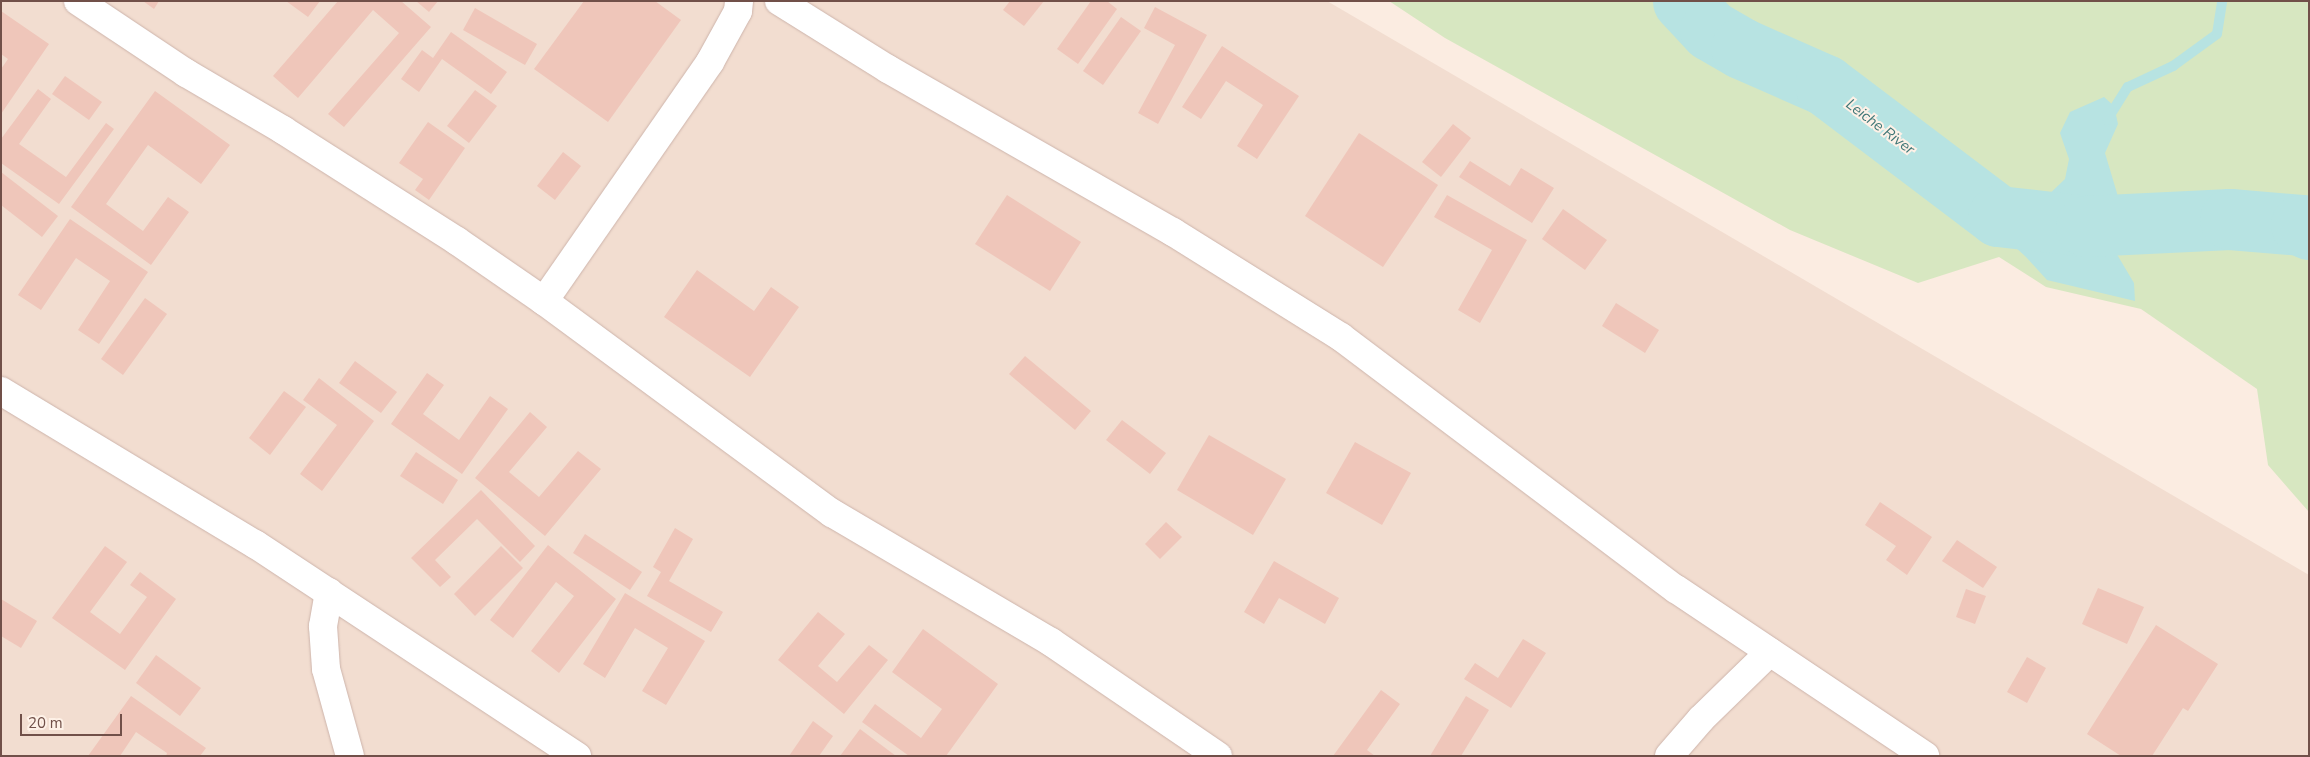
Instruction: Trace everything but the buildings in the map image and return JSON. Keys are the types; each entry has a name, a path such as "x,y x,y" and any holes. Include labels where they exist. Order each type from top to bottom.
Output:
{"street":[{"path":"78,1 186,73 283,130 440,231 544,301 832,513 1051,642 1218,756"},
{"path":"544,301 710,62 738,11 738,1"},
{"path":"779,1 888,68 1173,232 1341,337 1478,437 1568,510 1770,652 1925,756"},
{"path":"1,391 329,592 577,756"},
{"path":"329,592 324,626 326,669 350,756"},
{"path":"1669,756 1701,719 1770,652"}],"shaded area":[{"path":"1,1 1327,1 2309,575 2309,756 1,756"}],"green space":[{"path":"1389,1 2309,1 2309,512 2268,465 2257,389 2141,309 2046,287 1999,257 1918,283 1790,230 1445,38"}],"water":[{"path":"2104,97 2114,106 2118,124 2105,153 2125,220 2117,231 2112,246 2134,283 2135,301 2047,280 2026,257 1961,197 1972,184 2016,203 2042,201 2065,179 2069,159 2060,133 2070,112"}],"waterway":[{"name":"Leiche River","path":"1683,1 1710,30 1741,48 1825,85 1998,216 2086,226 2230,219 2301,225 2309,229"},
{"path":"2107,120 2128,87 2173,66 2217,34 2222,1"}]}
